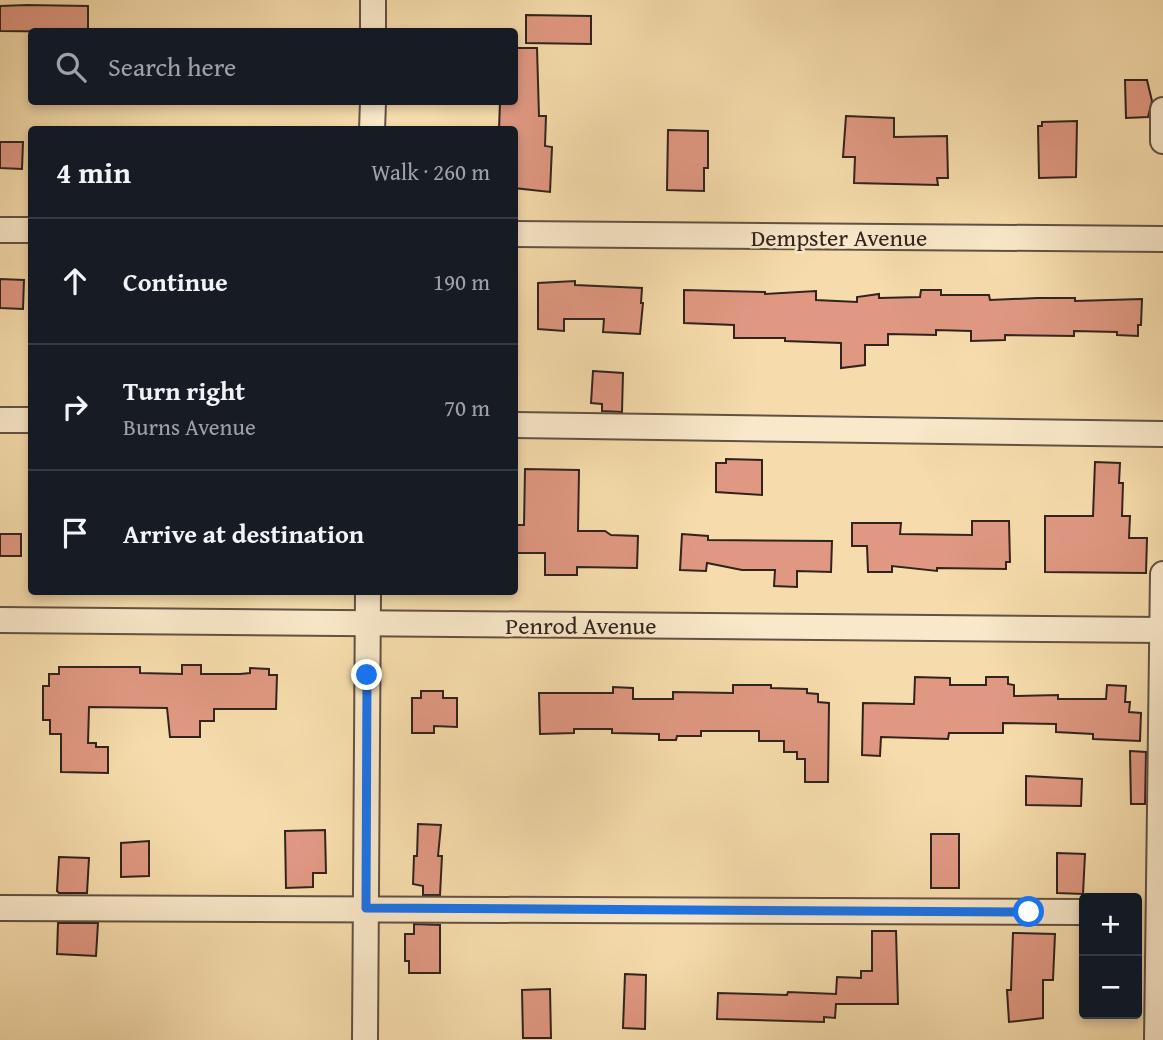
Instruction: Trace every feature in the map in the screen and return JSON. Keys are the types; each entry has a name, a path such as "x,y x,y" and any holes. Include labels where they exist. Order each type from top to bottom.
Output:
{"street":[{"path":"373,0 373,28"},
{"path":"372,126 373,105"},
{"path":"1163,110 1163,141"},
{"path":"0,230 28,230"},
{"name":"Dempster Avenue","path":"518,234 1163,239"},
{"path":"0,420 28,420"},
{"path":"518,425 1163,434"},
{"path":"1157,1040 1147,913 1163,574"},
{"path":"365,1040 368,595"},
{"name":"Penrod Avenue","path":"0,620 1162,630"},
{"path":"0,908 1079,912"}],"building":[{"path":"0,6 88,6 88,28 0,31"},
{"path":"526,15 591,16 591,44 526,43"},
{"path":"518,48 537,48 539,116 546,116 545,146 552,147 550,192 518,188 518,126 499,126 500,105 518,105"},
{"path":"1125,80 1147,80 1152,101 1148,117 1126,118"},
{"path":"846,116 894,118 894,137 947,136 948,178 937,178 938,185 854,183 855,157 843,157"},
{"path":"1077,121 1076,177 1039,178 1038,126 1042,126 1042,122"},
{"path":"668,130 708,131 708,168 704,168 704,191 667,190"},
{"path":"0,142 23,142 22,169 0,168"},
{"path":"0,279 24,280 23,309 0,308"},
{"path":"575,281 575,285 642,288 640,334 603,332 604,319 564,319 564,331 538,329 538,283"},
{"path":"684,290 765,294 816,291 816,300 857,302 857,297 879,294 879,298 920,297 921,290 941,290 941,295 989,295 990,300 1142,299 1141,325 1138,325 1138,336 1117,335 1117,332 1074,331 1074,336 1005,335 1005,340 971,341 971,331 936,330 936,335 888,334 888,345 865,345 865,365 841,368 841,343 785,341 785,338 734,338 734,325 684,323"},
{"path":"593,371 623,373 622,412 602,411 602,404 591,403"},
{"path":"726,459 762,460 762,495 716,492 716,463 726,463"},
{"path":"1095,462 1120,463 1119,483 1123,483 1122,516 1130,516 1129,538 1147,538 1146,573 1045,572 1045,516 1093,516"},
{"path":"525,469 579,470 578,531 605,531 611,535 638,536 637,568 577,567 577,575 545,575 545,553 518,553 518,525 524,525"},
{"path":"972,521 1009,521 1010,562 1006,562 1006,569 937,568 937,571 892,566 892,572 868,572 867,546 852,546 852,523 901,523 900,534 972,535"},
{"path":"0,534 21,534 21,556 0,556"},
{"path":"682,534 708,536 708,540 832,541 831,572 797,571 797,587 774,586 775,570 742,570 707,563 706,571 680,570"},
{"path":"182,665 201,665 201,674 240,674 250,673 250,668 269,669 269,675 277,675 276,709 214,709 214,721 200,721 200,737 170,737 167,708 89,707 88,743 96,743 96,747 108,747 108,773 61,772 61,734 50,734 50,720 43,720 43,686 49,686 49,674 59,674 59,667 140,667 140,673 182,674"},
{"path":"915,677 950,678 950,685 986,685 986,677 1008,677 1008,684 1014,685 1014,696 1058,695 1058,699 1106,699 1107,685 1126,686 1125,702 1130,702 1129,712 1141,713 1140,741 1093,739 1093,734 1056,732 1056,724 1003,723 1003,733 949,733 948,739 881,737 880,756 862,755 863,703 914,704"},
{"path":"733,685 807,689 807,693 818,694 818,702 829,703 828,782 805,782 805,759 797,759 797,752 784,752 784,741 759,741 759,731 701,731 701,736 677,736 676,740 659,740 659,734 612,733 612,729 574,729 574,733 540,734 539,693 613,693 613,687 633,688 633,699 673,699 673,692 733,693"},
{"path":"421,691 443,691 443,698 457,698 457,727 434,726 434,733 412,733 412,698 421,698"},
{"path":"1130,751 1146,752 1145,804 1131,804"},
{"path":"1026,776 1082,779 1081,806 1026,805"},
{"path":"418,824 441,825 438,856 442,856 440,895 423,895 423,886 413,884"},
{"path":"325,830 326,873 313,873 313,887 286,888 285,831"},
{"path":"931,834 959,834 959,888 931,888"},
{"path":"149,841 149,876 121,877 121,843"},
{"path":"1057,853 1085,854 1083,893 1057,893"},
{"path":"59,857 89,858 87,893 57,891"},
{"path":"58,923 98,923 96,956 57,954"},
{"path":"414,924 440,925 440,973 409,973 409,961 405,961 405,934 414,934"},
{"path":"872,931 896,931 898,1004 836,1004 835,1018 824,1017 824,1022 717,1019 718,993 836,994 837,977 861,978 861,971 872,971"},
{"path":"1013,933 1055,934 1053,980 1043,980 1043,1018 1009,1022 1007,990 1011,990"},
{"path":"625,974 646,975 645,1029 623,1028"},
{"path":"550,989 551,1038 523,1038 522,990"}],"route":[{"path":"367,675 366,908 1029,912"}]}
